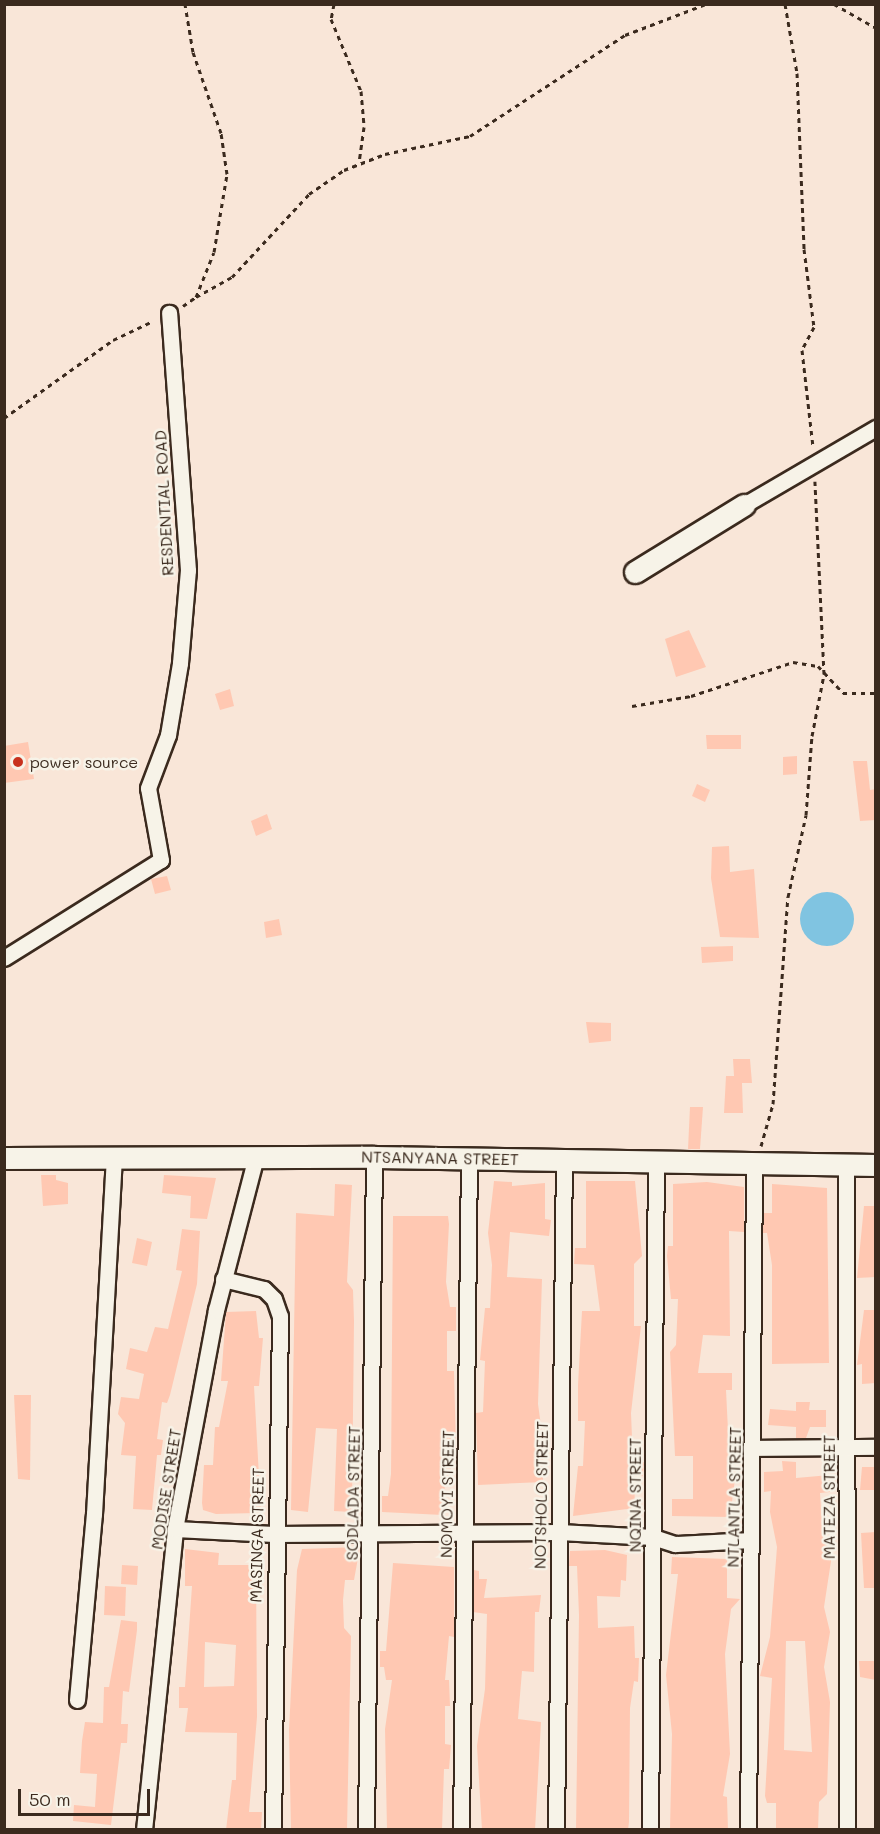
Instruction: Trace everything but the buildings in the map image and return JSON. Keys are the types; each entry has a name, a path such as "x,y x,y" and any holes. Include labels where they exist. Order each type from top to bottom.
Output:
{"street":[{"name":"RESDENTIAL ROAD","path":"4,958 161,860 148,788 168,735 180,663 188,570 169,313"},
{"path":"635,572 814,462 876,428"},
{"name":"NTSANYANA STREET","path":"4,1158 255,1160 374,1157 876,1166"},
{"name":"SODLADA STREET","path":"366,1830 374,1157"},
{"name":"NOMOYI STREET","path":"461,1830 469,1158"},
{"path":"78,1700 94,1515 114,1160"},
{"name":"MODISE STREET","path":"144,1830 176,1529 223,1279 255,1160"},
{"name":"NOTSHOLO STREET","path":"556,1830 564,1160"},
{"name":"NQINA STREET","path":"650,1830 656,1161"},
{"name":"NTLANTLA STREET","path":"748,1830 754,1164"},
{"name":"MATEZA STREET","path":"846,1165 847,1830"},
{"name":"MASINGA STREET","path":"223,1279 264,1289 274,1299 280,1316 274,1534 273,1830"},
{"path":"753,1448 876,1447"},
{"path":"176,1529 274,1534 465,1530 559,1532 653,1537 675,1544 751,1540"}],"path":[{"path":"185,4 193,51 220,133 227,174 221,227 196,297"},
{"path":"334,4 331,19 362,91 364,127 359,162"},
{"path":"4,418 113,340 169,313 232,277 309,194 359,162 470,136 625,35 706,4"},
{"path":"754,1164 773,1104 788,897 806,815 812,736 824,674 814,462 802,350 814,327 804,249 797,73 786,4"},
{"path":"834,4 876,28"},
{"path":"632,706 691,696 793,662 818,666 843,693 876,693"}],"water":[{"path":"822,892 832,892 842,896 850,904 854,919 850,934 842,942 832,946 822,946 812,942 804,934 800,924 800,914 804,904 812,896"}],"place":[{"name":"power source","path":"18,762"}]}
